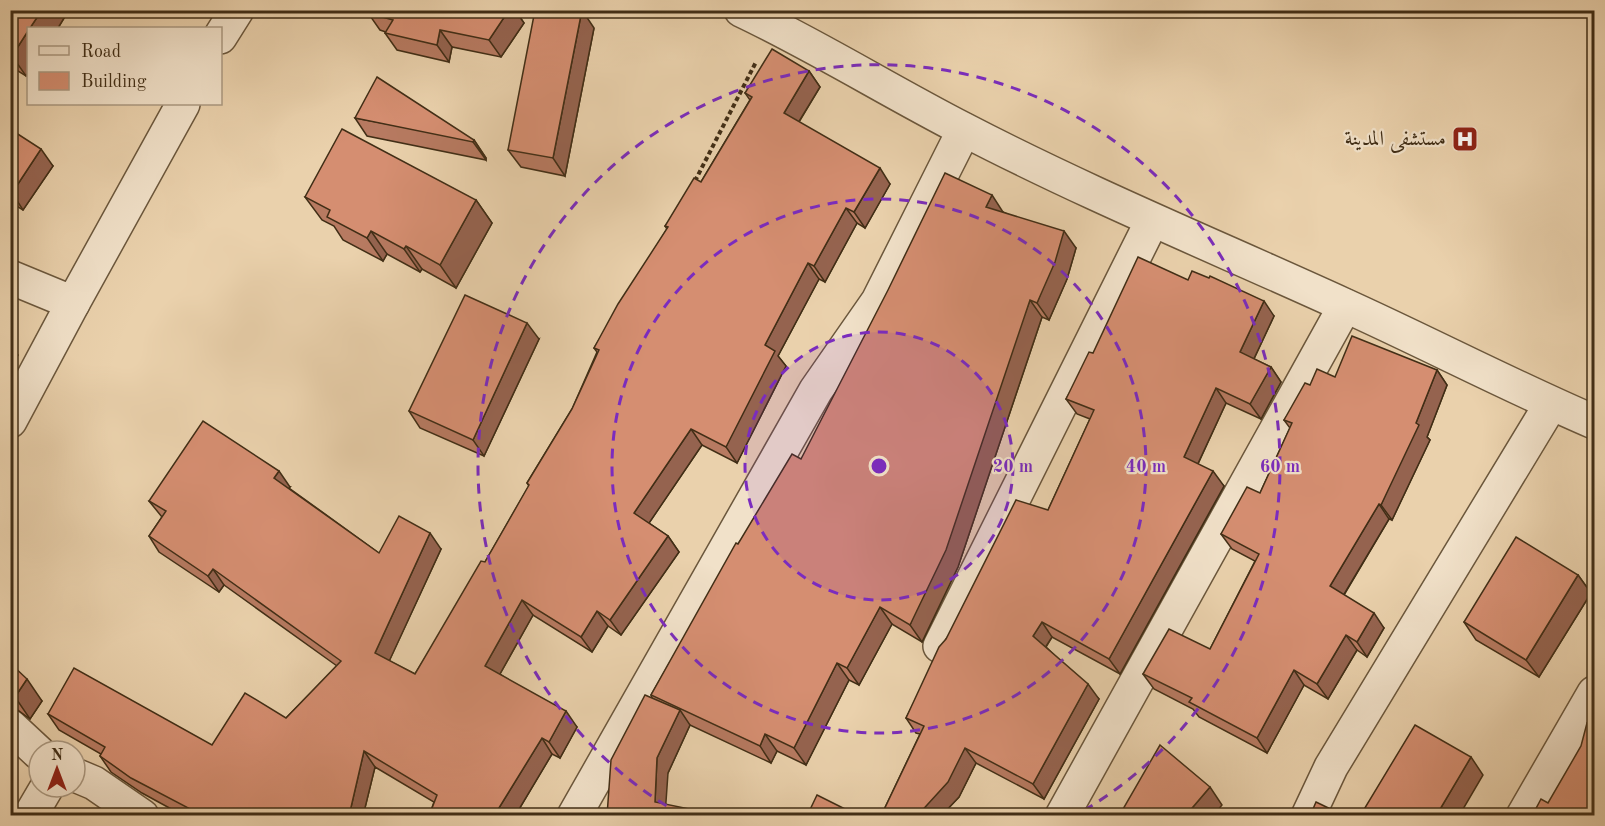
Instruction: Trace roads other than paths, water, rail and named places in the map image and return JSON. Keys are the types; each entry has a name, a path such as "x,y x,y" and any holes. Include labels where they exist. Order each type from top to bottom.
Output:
{"street":[{"path":"222,34 237,10"},
{"path":"741,10 964,130 1152,220 1346,306 1551,404 1594,422"},
{"path":"10,421 182,105"},
{"path":"574,816 816,390 878,301 964,130"},
{"path":"940,646 1152,220"},
{"path":"10,277 73,303"},
{"path":"1062,816 1346,306"},
{"path":"1308,816 1337,757 1551,404"},
{"path":"1522,816 1594,693"},
{"path":"10,726 27,742"},
{"path":"87,780 142,816"},
{"path":"30,816 40,799"}],"place":[{"name":"مستشفى المدينة","path":"1465,139"}]}
